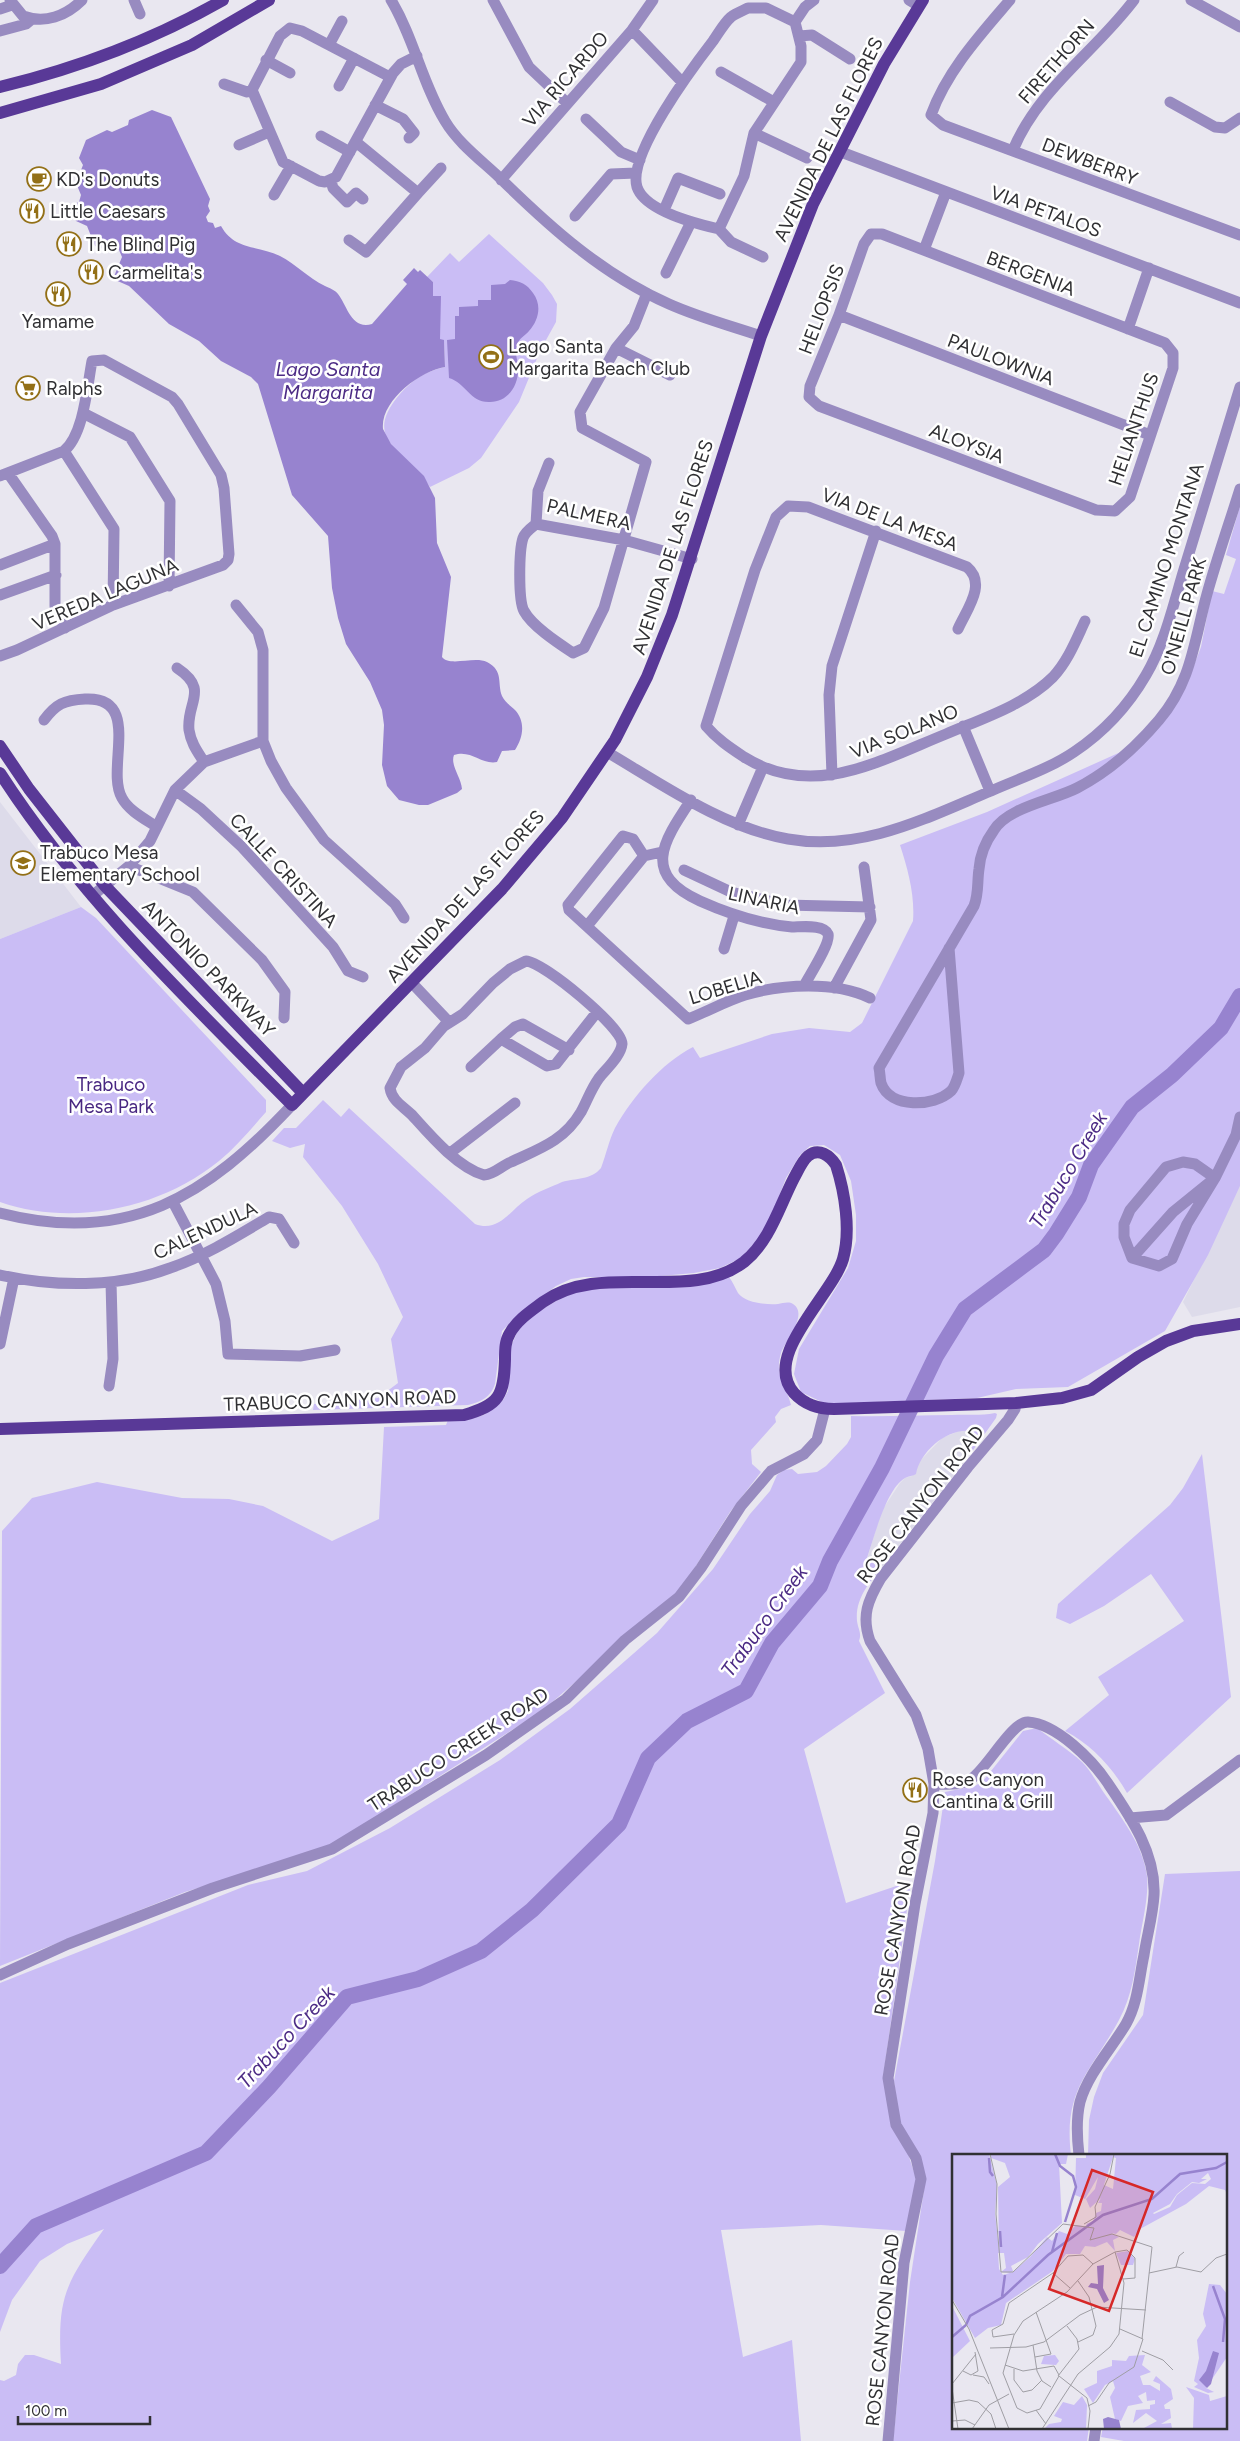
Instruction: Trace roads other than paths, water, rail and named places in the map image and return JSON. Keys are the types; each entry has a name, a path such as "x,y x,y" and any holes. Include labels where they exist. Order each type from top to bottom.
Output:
{"main road":[{"path":"0,87 95,60 184,22 223,0"},
{"path":"0,113 101,84 192,46 269,0"},
{"name":"AVENIDA DE LAS FLORES","path":"292,1105 410,986 526,861 562,818 607,752 635,703 653,665 692,559 721,457 761,336 813,204 917,2"},
{"name":"ANTONIO PARKWAY","path":"0,746 29,789 104,886 303,1094"},
{"name":"ANTONIO PARKWAY","path":"0,773 42,833 92,896 136,945 292,1105"},
{"name":"TRABUCO CANYON ROAD","path":"0,1430 464,1415 474,1413 493,1404 504,1385 505,1350 510,1333 519,1321 544,1301 572,1286 588,1283 678,1280 717,1275 730,1271 754,1253 766,1238 798,1170 808,1155 816,1153 831,1156 839,1174 846,1226 845,1249 838,1272 798,1332 784,1368 787,1384 799,1399 806,1404 830,1409 1016,1403 1062,1398 1090,1390 1138,1357 1166,1341 1193,1330 1240,1324"}],"street":[{"path":"0,9 11,2 23,16 42,20 71,11 82,0"},
{"path":"134,0 140,14"},
{"path":"391,0 417,56 431,93 452,132 501,180 579,250 647,293 670,304 761,336"},
{"path":"493,0 529,67 567,102"},
{"name":"VIA RICARDO","path":"501,180 567,102 632,30 653,0"},
{"name":"DEWBERRY","path":"1010,0 971,45 938,96 931,115 943,125 1240,235"},
{"name":"FIRETHORN","path":"1013,150 1021,131 1045,95 1134,0"},
{"path":"1191,0 1240,27"},
{"path":"795,22 808,2"},
{"path":"719,229 744,176 754,133 801,62 799,36 795,22 768,4 746,4 730,17 682,82 640,160 636,173 637,188 649,203 691,222 719,229 731,242 763,257"},
{"path":"0,31 26,24 32,19"},
{"path":"329,45 342,21"},
{"path":"390,77 302,30 290,28 280,36 252,90 283,162 320,181 331,181 336,177 390,77 401,64 417,56"},
{"path":"632,30 682,82"},
{"path":"799,36 812,35 850,59"},
{"path":"338,86 354,58"},
{"path":"266,60 290,73"},
{"path":"721,72 774,102"},
{"path":"224,84 247,92 252,90"},
{"path":"1170,102 1215,127 1225,128 1240,118"},
{"path":"375,105 403,119 414,133 409,138"},
{"path":"586,119 621,152 640,160"},
{"path":"239,144 269,132"},
{"path":"754,133 807,158"},
{"path":"321,136 353,147 418,193"},
{"name":"VIA PETALOS","path":"840,152 1150,268 1240,304"},
{"path":"274,195 291,166"},
{"path":"349,240 366,252 441,168"},
{"path":"575,216 612,174 636,173"},
{"path":"664,210 678,178 720,194"},
{"path":"331,181 333,188 346,202 356,193 363,199"},
{"path":"924,250 946,192"},
{"path":"666,273 691,222"},
{"name":"BERGENIA","path":"871,234 882,234 1165,343 1173,353"},
{"name":"HELIOPSIS","path":"809,397 810,386 840,315 864,244 871,234"},
{"path":"1128,329 1150,268"},
{"path":"536,524 526,532 522,540 520,581 524,611 544,633 573,654 584,648 593,633 613,582 646,462 582,428 580,412 616,348 634,326 647,293"},
{"name":"PAULOWNIA","path":"840,315 1150,435"},
{"path":"616,348 670,375"},
{"name":"HELIANTHUS","path":"1115,511 1130,497 1173,368 1173,353"},
{"name":"VEREDA LAGUNA","path":"0,656 113,605 223,565 228,560 224,488 221,476 172,397 104,360 92,361 82,414"},
{"name":"EL CAMINO MONTANA","path":"607,752 738,825 774,836 800,841 851,840 902,827 990,791 1074,752 1113,720 1145,678 1162,642 1240,387"},
{"name":"ALOYSIA","path":"809,397 819,406 1087,507 1096,510 1115,511"},
{"path":"65,628 55,606 56,575 52,536 4,474 64,451 72,444 82,414 130,437 170,501 169,586"},
{"path":"64,451 114,530 113,605"},
{"name":"PALMERA","path":"549,463 538,491 536,524 624,540 692,559"},
{"name":"O'NEILL PARK","path":"949,948 959,1073 951,1091 939,1098 919,1103 905,1102 893,1097 881,1085 879,1068 978,896 980,860 994,828 1008,817 1078,788 1098,775 1159,720 1176,695 1189,668 1207,596 1240,489"},
{"name":"VIA DE LA MESA","path":"706,726 755,570 776,517 788,506 808,507 967,567 975,574 977,586 958,629"},
{"path":"832,775 829,695 832,666 876,532"},
{"path":"0,565 54,544"},
{"path":"0,595 56,575"},
{"path":"236,605 258,632 262,650 263,741 271,762 286,788 324,840 395,904 404,918"},
{"name":"VIA SOLANO","path":"706,726 718,740 763,767 793,776 818,777 867,766 963,726 1034,693 1047,682 1070,654 1085,621"},
{"path":"177,668 189,676 194,684 195,695 189,728 192,744 204,762"},
{"path":"44,720 55,706 79,699 102,700 112,709 119,721 120,733 116,775 122,798 132,811 156,827"},
{"path":"963,726 990,791"},
{"path":"92,896 129,866 150,841 175,790 204,762 263,741"},
{"path":"738,825 763,767"},
{"name":"CALLE CRISTINA","path":"175,790 201,809 249,854 333,947 348,971 363,976"},
{"path":"587,926 644,856 662,852 664,845 691,800"},
{"name":"LOBELIA","path":"644,856 633,839 623,836 568,905 569,910 688,1020 745,995 804,986 858,992 870,998"},
{"name":"LINARIA","path":"662,852 665,869 674,886 683,893 735,916 789,926 820,928 827,932 829,936 827,944 804,986"},
{"path":"129,866 193,892 262,960 285,992 284,1018"},
{"path":"834,988 871,920 864,867"},
{"path":"684,870 731,892 793,906 870,907"},
{"path":"724,949 742,895"},
{"path":"526,961 538,964 575,991 597,1012 620,1036 622,1047 619,1054 596,1083 570,1128 555,1142 540,1151 506,1164 497,1171 484,1175 478,1173 435,1142 412,1114 395,1100 390,1088 401,1067 425,1048 447,1024 474,1004 492,983 510,969 526,961"},
{"path":"410,986 447,1024"},
{"path":"501,1039 547,1066 560,1061 597,1012"},
{"path":"471,1067 515,1027 523,1024 569,1050"},
{"path":"450,1153 516,1103"},
{"name":"AVENIDA DE LAS FLORES","path":"0,1212 27,1219 81,1223 108,1221 141,1214 173,1202 229,1166 292,1105"},
{"path":"1132,1258 1159,1266 1172,1260 1187,1224 1215,1178 1236,1136 1240,1117"},
{"path":"1132,1258 1124,1237 1124,1224 1130,1210 1166,1167 1183,1162 1195,1164 1215,1178"},
{"path":"1132,1258 1173,1212 1215,1178"},
{"path":"173,1202 216,1284 225,1321 228,1354 300,1356 335,1350"},
{"name":"CALENDULA","path":"0,1275 73,1284 111,1282 170,1268 200,1256 269,1217 278,1220 294,1243"},
{"path":"0,1344 14,1278"},
{"path":"109,1386 113,1359 111,1282"},
{"name":"ROSE CANYON ROAD","path":"888,2441 904,2263 921,2179 916,2158 896,2125 888,2078 914,1904 933,1813 934,1784 930,1756 916,1715 870,1641 865,1628 866,1606 881,1578 968,1466 1008,1420 1015,1409 1016,1403"},
{"name":"TRABUCO CREEK ROAD","path":"0,1975 68,1944 213,1888 332,1849 486,1756 566,1699 625,1640 679,1597 701,1568 741,1506 771,1471 804,1454 817,1440 830,1409"},
{"path":"934,1784 957,1784 969,1780 981,1772 1022,1722 1041,1724 1085,1755 1101,1774 1130,1818 1144,1844 1152,1868 1154,1896 1135,2004 1126,2023 1089,2082 1080,2102 1077,2133 1079,2154"},
{"path":"1130,1818 1156,1818 1166,1815 1240,1760"},
{"path":"1094,2441 1096,2428"}],"water":[{"name":"Lago Santa Margarita","path":"152,110 171,117 210,199 208,206 210,211 206,217 208,222 213,223 215,228 221,226 233,240 240,244 280,256 319,283 334,290 354,320 365,325 372,324 407,284 403,280 414,268 418,272 420,270 433,282 433,296 441,296 440,339 444,340 445,367 424,374 395,398 384,418 383,429 391,444 424,476 435,498 437,543 451,577 442,657 451,661 482,660 496,669 502,696 515,710 522,725 520,740 515,750 502,751 497,762 486,761 466,754 454,755 453,763 462,789 457,793 428,805 419,805 399,800 387,786 382,765 384,725 382,710 370,682 346,644 332,588 328,536 292,495 258,384 251,377 221,361 199,341 169,324 129,286 113,279 122,257 119,250 111,248 106,250 95,246 87,226 76,221 71,210 72,205 79,202 81,195 76,183 83,165 79,158 86,140 107,130 112,132 128,125 129,120"},
{"path":"510,280 517,281 531,290 538,302 537,317 532,327 517,345 518,374 511,391 502,399 490,402 483,401 449,378 447,340 455,339 455,316 459,316 459,307 478,306 478,300 491,300 491,285 505,284"}],"waterway":[{"name":"Trabuco Creek","path":"0,2266 36,2226 206,2153 269,2087 347,1997 418,1979 481,1951 532,1910 619,1824 648,1758 687,1721 746,1691 772,1643 820,1586 830,1561 882,1468 936,1356 965,1309 1044,1250 1079,1197 1091,1165 1132,1107 1172,1075 1221,1028 1240,996"}],"place":[{"name":"KD's Donuts","path":"39,179"},
{"name":"Little Caesars","path":"32,211"},
{"name":"The Blind Pig","path":"69,244"},
{"name":"Carmelita's","path":"91,272"},
{"name":"Yamame","path":"58,294"},
{"name":"Lago Santa Margarita Beach Club","path":"491,357"},
{"name":"Ralphs","path":"28,388"},
{"name":"Trabuco Mesa Elementary School","path":"23,863"},
{"name":"Rose Canyon Cantina & Grill","path":"915,1790"}],"park label":[{"name":"Trabuco Mesa Park","path":"111,1095"}]}
